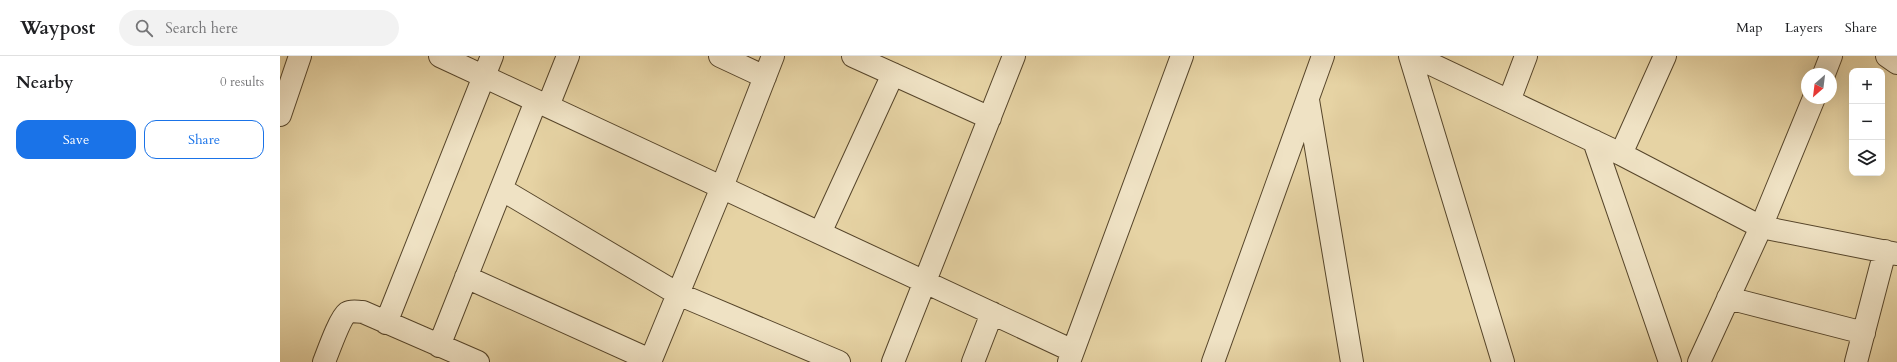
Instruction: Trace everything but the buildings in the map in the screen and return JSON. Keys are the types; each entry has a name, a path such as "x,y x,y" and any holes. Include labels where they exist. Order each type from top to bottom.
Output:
{"street":[{"path":"280,113 300,56"},
{"path":"440,56 992,313 1071,356 1182,56"},
{"path":"386,323 492,56"},
{"path":"439,346 501,189 542,103 568,56"},
{"path":"720,56 765,77"},
{"path":"466,277 650,361 722,187 773,56"},
{"path":"853,56 990,118"},
{"path":"893,362 1014,56"},
{"path":"1213,362 1323,56"},
{"path":"1410,56 1503,362"},
{"path":"1414,56 1622,154 1760,227 1891,253 1864,333 1856,362"},
{"path":"1509,101 1526,56"},
{"path":"1622,154 1665,56"},
{"path":"1826,68 1831,56"},
{"path":"1887,56 1897,63"},
{"path":"820,233 893,74"},
{"path":"1308,99 1352,362"},
{"path":"1699,362 1760,227 1811,104"},
{"path":"1594,141 1670,362"},
{"path":"501,189 678,294 839,362"},
{"path":"1728,298 1864,333"},
{"path":"324,362 346,314 352,311 363,312 478,362"},
{"path":"973,362 992,313"}]}
